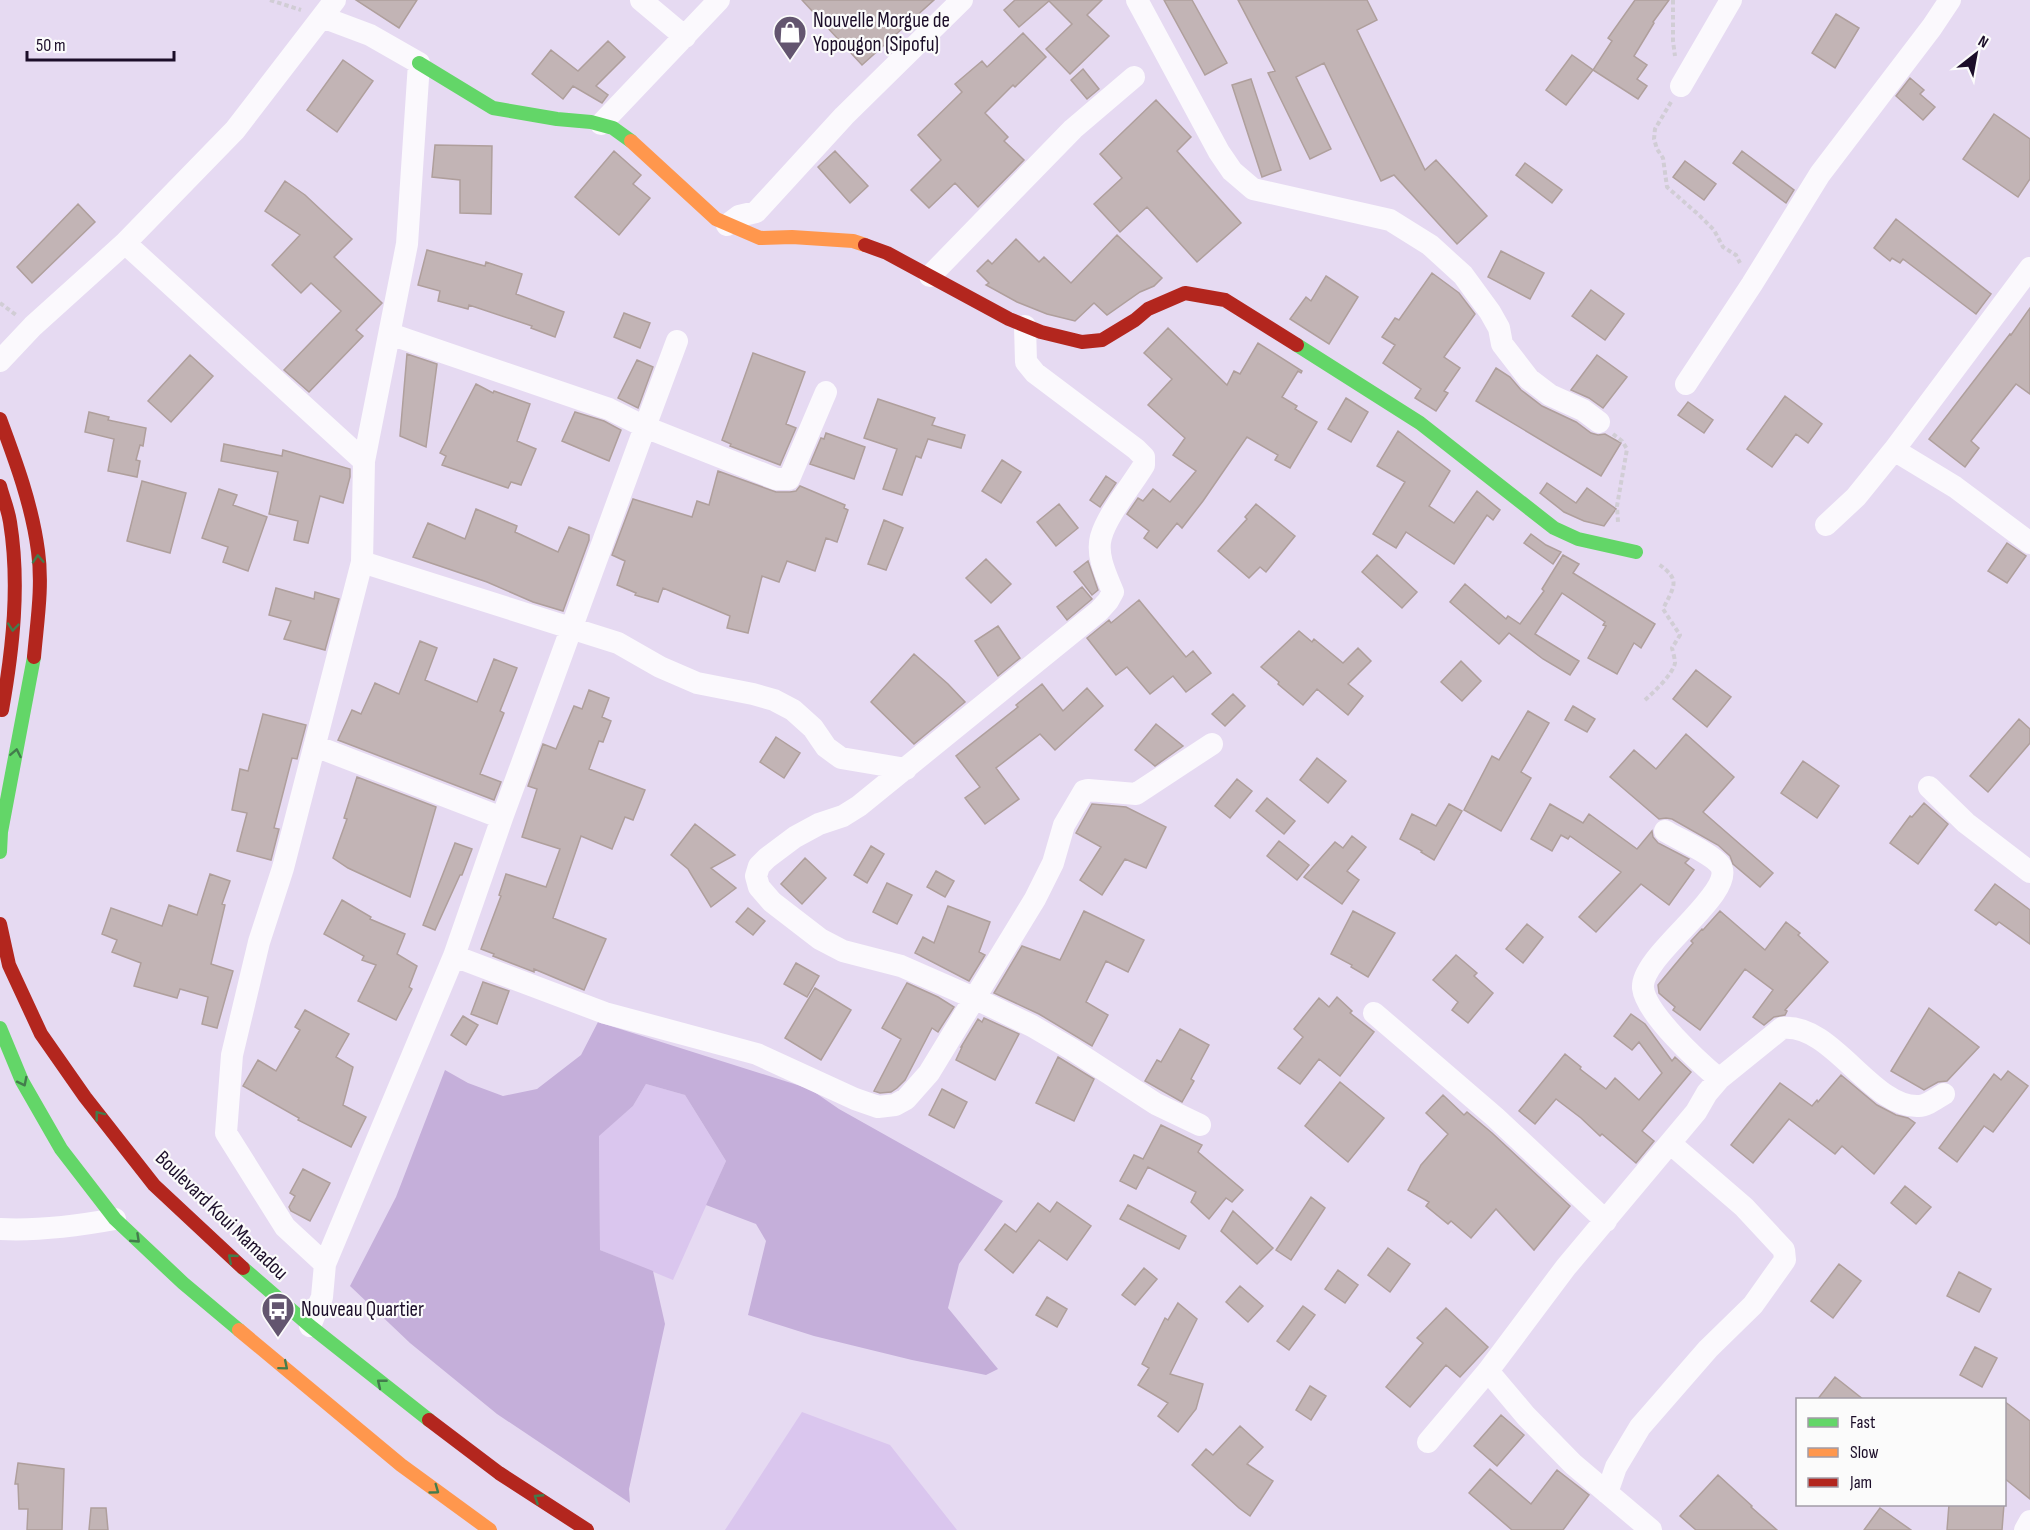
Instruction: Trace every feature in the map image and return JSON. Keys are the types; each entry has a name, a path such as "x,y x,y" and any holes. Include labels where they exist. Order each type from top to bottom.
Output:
{"main road":[{"path":"418,63 493,108 601,124 613,128 632,141 716,219 727,225 760,238 792,237 853,241 887,254 1009,319 1041,332 1082,342 1102,340 1135,320 1148,309 1185,293 1224,300 1420,423 1554,528 1578,539 1636,552"},
{"path":"0,419 22,477 38,552 39,594 34,657 1,832 0,852"},
{"path":"0,486 10,520 15,604 8,679 0,719"},
{"name":"Boulevard Koui Mamadou","path":"0,924 9,965 42,1034 86,1097 154,1185 206,1235 310,1326 404,1402 489,1466 587,1530"},
{"path":"0,1028 22,1081 61,1149 115,1219 183,1283 401,1465 490,1530"}],"street":[{"path":"641,0 685,38"},
{"path":"601,124 719,0"},
{"path":"727,225 740,216 756,212 844,116 962,0"},
{"path":"1137,0 1232,171 1254,189 1390,220 1430,245 1463,275 1490,312 1498,328 1502,344 1529,379 1550,396 1583,410 1599,422"},
{"path":"1681,86 1731,0"},
{"path":"1686,384 1752,284 1820,174 1950,0"},
{"path":"0,361 33,326 125,243 235,130 328,9 418,63 407,244 364,460 362,562 283,868 259,942 232,1055 226,1133 285,1227 325,1264"},
{"path":"930,276 1072,129 1134,77"},
{"path":"125,243 364,460"},
{"path":"1826,525 1856,497 1894,450 2030,268"},
{"path":"1025,326 1026,362 1035,373 1144,457 1144,465 1114,512 1101,538 1101,558 1113,592 1099,611 906,769 843,816 819,824 795,837 767,858 759,866 756,876 759,887 772,902 820,939 843,951 901,966 1032,1026 1156,1104 1200,1125"},
{"path":"390,334 609,409 645,427 776,479 789,479 826,392"},
{"path":"310,1326 322,1297 325,1264 454,956 502,818 677,341"},
{"path":"1894,450 1955,487 2030,543"},
{"path":"362,562 618,643 660,667 697,683 774,700 807,722 826,747 841,758 906,769"},
{"path":"454,956 605,1013 757,1054 855,1099 878,1107 896,1105 906,1100 929,1073 1035,899 1053,863 1064,825 1084,792 1088,790 1136,794 1212,744"},
{"path":"315,746 502,818"},
{"path":"1929,787 1966,822 2030,872"},
{"path":"1665,831 1714,859 1721,866 1724,874 1722,881 1696,915 1646,972 1643,990 1649,1004 1673,1035 1719,1079"},
{"path":"1374,1013 1495,1117 1606,1221"},
{"path":"1428,1442 1488,1371 1566,1267 1696,1113 1707,1093 1719,1079 1782,1028 1794,1027 1813,1035 1886,1094 1905,1105 1922,1106 1944,1094"},
{"path":"1607,1493 1616,1467 1640,1427 1708,1349 1753,1305 1785,1260 1784,1250 1744,1208 1671,1144"},
{"path":"0,1229 34,1230 86,1225 115,1219"},
{"path":"1488,1371 1526,1416 1573,1464 1651,1530"},
{"path":"2025,1530 2030,1521"}],"path":[{"path":"270,0 328,9"},
{"path":"1673,0 1673,41 1681,86 1655,129 1654,139 1663,158 1667,187 1714,230 1723,247 1737,255 1741,268 1752,284"}],"shaded area":[{"path":"598,1022 810,1089 839,1109 1003,1201 959,1264 948,1308 998,1369 986,1375 912,1360 814,1336 748,1315 766,1241 756,1224 706,1205 726,1161 685,1095 646,1084 633,1106 599,1136 600,1250 653,1271 665,1324 629,1489 630,1503 497,1414 410,1343 350,1286 396,1197 445,1070 468,1083 503,1096 537,1089 581,1055"},
{"path":"646,1084 685,1095 726,1161 673,1280 600,1250 599,1135 633,1106"},
{"path":"802,1412 890,1445 957,1530 725,1530"}],"building":[{"path":"356,0 417,0 399,28"},
{"path":"802,0 934,0 862,65"},
{"path":"1015,0 1102,0 1087,15 1109,36 1070,74 1046,49 1072,24 1049,1 1019,27 1004,10"},
{"path":"1164,0 1192,0 1227,63 1205,75"},
{"path":"1238,0 1367,0 1377,20 1357,30 1425,170 1436,160 1487,216 1457,244 1394,175 1381,181 1324,63 1296,77 1331,149 1310,159 1268,73 1275,71"},
{"path":"1635,0 1669,0 1653,22 1634,56 1647,65 1637,79 1647,86 1638,99 1593,70 1612,41 1608,38"},
{"path":"1836,14 1859,28 1835,68 1812,53"},
{"path":"1023,33 1046,57 985,113 1008,137 1004,141 1024,160 978,207 955,183 929,208 911,190 941,160 918,135 962,92 955,84 982,61 987,67"},
{"path":"608,41 625,57 596,86 608,95 602,103 573,86 563,99 532,74 551,50 578,71"},
{"path":"1572,55 1593,70 1566,105 1546,90"},
{"path":"343,60 373,81 337,132 307,110"},
{"path":"1083,69 1099,89 1087,99 1071,80"},
{"path":"1910,78 1924,90 1920,94 1935,107 1923,120 1896,96"},
{"path":"1251,79 1281,170 1262,177 1232,85"},
{"path":"1156,100 1191,137 1177,151 1241,223 1197,262 1147,207 1120,232 1094,204 1122,178 1100,154"},
{"path":"1994,114 2030,139 2030,179 2018,197 1963,159"},
{"path":"435,145 492,146 491,214 460,213 460,180 432,177"},
{"path":"614,151 641,175 633,184 650,198 619,235 575,197"},
{"path":"835,151 868,186 850,203 818,167"},
{"path":"1742,151 1794,190 1786,203 1733,163"},
{"path":"1685,161 1716,184 1704,200 1673,177"},
{"path":"1525,163 1562,190 1552,203 1516,175"},
{"path":"285,181 305,195 352,239 334,257 382,303 356,330 363,336 309,392 284,370 341,311 311,283 301,293 272,265 300,235 265,211"},
{"path":"78,204 95,222 32,283 17,267"},
{"path":"1896,219 1991,294 1976,314 1903,259 1900,263 1892,258 1890,261 1874,248"},
{"path":"1117,235 1162,278 1154,286 1140,292 1107,315 1094,303 1075,321 1047,314 1017,302 986,285 989,283 977,271 988,260 992,264 1016,239 1039,262 1044,257 1071,283"},
{"path":"427,250 485,266 486,262 522,274 516,294 564,312 555,337 531,328 532,326 469,305 468,309 438,301 440,291 418,285"},
{"path":"1501,251 1544,273 1530,299 1488,277"},
{"path":"1432,273 1459,293 1475,314 1444,357 1460,368 1444,391 1448,393 1436,411 1415,398 1421,389 1383,363 1395,345 1382,337 1395,318 1399,320"},
{"path":"1326,276 1358,297 1329,344 1290,319 1306,297 1311,301"},
{"path":"1591,290 1624,314 1605,340 1572,316"},
{"path":"2030,308 2030,394 2016,384 1971,441 1979,448 1965,467 1929,439"},
{"path":"624,313 650,323 640,348 614,337"},
{"path":"1168,328 1227,385 1234,371 1240,374 1258,343 1302,371 1301,373 1298,371 1282,397 1297,406 1295,409 1317,422 1290,468 1275,460 1278,455 1247,437 1182,528 1177,523 1157,548 1144,538 1149,531 1127,514 1138,498 1143,501 1153,489 1170,502 1196,471 1173,455 1185,438 1148,405 1172,379 1144,353"},
{"path":"753,353 805,372 786,424 796,428 780,465 730,446 731,444 722,440"},
{"path":"407,354 437,364 426,447 400,436"},
{"path":"190,355 213,376 171,422 148,401"},
{"path":"1597,355 1627,377 1603,408 1589,398 1571,390"},
{"path":"637,360 653,367 638,408 618,398"},
{"path":"1496,368 1510,377 1521,390 1542,406 1576,422 1591,433 1605,434 1621,443 1601,476 1476,401"},
{"path":"476,384 493,393 494,391 530,404 517,441 536,449 521,485 511,482 508,488 442,465 446,456 440,453"},
{"path":"1785,396 1822,424 1808,443 1796,434 1772,467 1747,449"},
{"path":"1346,398 1368,412 1351,442 1328,429"},
{"path":"878,399 935,418 932,425 965,435 961,448 928,439 921,458 916,456 902,495 883,489 897,449 864,438"},
{"path":"1688,402 1713,420 1704,433 1678,415"},
{"path":"89,412 109,417 108,420 146,428 143,446 140,445 136,460 140,461 137,477 108,471 114,439 85,432"},
{"path":"575,412 604,421 621,430 609,461 562,441"},
{"path":"1398,431 1450,471 1429,506 1454,523 1477,491 1500,510 1493,520 1487,515 1454,564 1406,532 1396,548 1373,534 1405,482 1377,466"},
{"path":"826,433 865,447 854,479 810,464 821,438 824,439"},
{"path":"224,444 282,456 283,450 350,469 343,503 320,496 308,543 294,540 298,521 269,514 278,472 221,461"},
{"path":"1002,460 1021,472 1001,503 982,491"},
{"path":"718,471 776,492 796,491 800,486 845,505 844,508 848,510 837,542 826,538 815,571 787,561 779,582 762,576 748,633 727,628 730,616 663,588 658,602 635,595 636,593 617,585 625,561 612,555 633,499 692,517 697,501 709,505"},
{"path":"1106,476 1116,483 1100,507 1090,500"},
{"path":"142,481 186,493 170,553 127,541"},
{"path":"1547,483 1576,503 1587,488 1616,509 1604,526 1584,521 1564,512 1540,493"},
{"path":"219,489 237,495 233,505 267,517 248,571 223,562 228,547 202,538"},
{"path":"1059,504 1078,528 1056,546 1037,522"},
{"path":"1256,504 1295,536 1266,572 1260,567 1249,578 1218,551 1247,519 1245,517"},
{"path":"476,509 517,526 515,532 558,552 569,527 589,535 563,611 413,557 428,523 465,539"},
{"path":"884,520 903,528 886,570 868,564"},
{"path":"1531,534 1561,552 1553,564 1524,543"},
{"path":"2007,543 2026,556 2007,583 1988,571"},
{"path":"1377,555 1417,592 1402,608 1362,572"},
{"path":"1563,555 1579,564 1573,573 1655,624 1641,648 1634,643 1617,674 1588,658 1606,626 1603,625 1605,622 1562,593 1535,634 1579,661 1570,675 1543,659 1509,633 1499,644 1450,602 1465,584 1506,619 1508,616 1520,624 1544,591 1542,589"},
{"path":"986,559 1011,584 991,603 966,578"},
{"path":"1088,561 1098,590 1092,595 1074,572"},
{"path":"1082,587 1092,599 1067,620 1057,607"},
{"path":"276,588 314,599 315,592 339,599 325,650 284,639 291,621 269,615"},
{"path":"1139,600 1186,657 1193,651 1211,673 1186,692 1173,676 1150,694 1127,667 1116,675 1087,638 1109,620 1111,623"},
{"path":"998,626 1020,658 998,676 975,641"},
{"path":"1299,631 1312,642 1314,639 1343,663 1358,648 1371,661 1348,684 1363,696 1348,715 1317,689 1303,705 1261,667"},
{"path":"420,641 437,648 425,680 477,702 494,659 517,668 500,711 504,713 480,774 501,782 494,800 338,740 352,710 361,714 375,683 399,694"},
{"path":"914,654 965,702 914,744 871,702"},
{"path":"1461,661 1481,681 1462,701 1441,682"},
{"path":"1696,670 1731,697 1707,727 1673,699"},
{"path":"1042,684 1063,711 1087,688 1103,706 1055,750 1040,734 996,768 1019,799 985,824 965,798 980,787 956,756 1018,707 1016,705"},
{"path":"589,690 609,698 602,717 611,721 603,742 599,741 589,769 645,790 633,820 625,817 612,849 581,836 553,918 606,939 584,990 534,969 534,972 493,956 494,954 481,949 501,896 499,895 506,874 546,887 560,849 522,837 537,789 528,786 543,744 556,749 574,706 582,709"},
{"path":"1233,694 1245,706 1225,726 1212,714"},
{"path":"1573,706 1595,719 1587,732 1565,720"},
{"path":"1528,711 1549,723 1521,772 1531,778 1501,831 1464,810 1492,756 1499,760"},
{"path":"263,714 306,725 297,759 292,758 274,828 279,829 271,860 237,851 247,813 232,810 240,769 248,771"},
{"path":"2019,719 2030,729 2030,743 1988,792 1970,776"},
{"path":"1156,724 1183,746 1155,766 1135,750"},
{"path":"1686,734 1734,777 1703,812 1773,873 1760,887 1733,864 1730,856 1718,845 1672,819 1659,819 1610,777 1634,750 1656,769"},
{"path":"776,737 800,753 784,778 760,762"},
{"path":"1317,758 1346,781 1328,803 1300,780"},
{"path":"1803,761 1839,786 1817,818 1781,793"},
{"path":"357,777 436,807 410,897 348,868 333,858 347,819 344,818"},
{"path":"1237,779 1252,791 1230,818 1215,806"},
{"path":"1267,798 1295,821 1284,834 1256,811"},
{"path":"1924,803 1948,824 1918,864 1890,843 1910,816 1912,817"},
{"path":"1092,804 1126,807 1166,827 1146,868 1125,859 1102,895 1080,880 1101,847 1076,833"},
{"path":"1449,804 1462,811 1434,860 1400,839 1412,814 1436,826"},
{"path":"1550,804 1583,823 1589,814 1637,849 1652,831 1658,843 1689,859 1685,863 1694,870 1669,905 1641,884 1596,932 1579,917 1621,872 1570,836 1568,839 1561,835 1552,851 1531,839"},
{"path":"695,824 735,855 711,868 736,888 711,907 688,869 671,855"},
{"path":"1352,836 1366,847 1347,871 1359,880 1342,904 1304,877 1335,842 1343,848"},
{"path":"1279,841 1309,865 1297,880 1267,856"},
{"path":"455,843 472,849 435,930 423,925"},
{"path":"871,846 884,854 867,883 854,875"},
{"path":"805,858 826,878 802,904 781,884"},
{"path":"936,871 954,881 945,897 927,887"},
{"path":"210,874 230,881 222,904 225,905 211,964 233,971 217,1028 202,1024 208,997 180,989 177,998 134,986 141,963 112,952 117,940 102,934 111,908 162,926 169,905 197,915"},
{"path":"887,883 912,895 897,924 873,912"},
{"path":"1995,884 2030,910 2030,944 1999,922 1996,925 1975,910"},
{"path":"342,900 371,917 370,919 405,934 397,954 417,966 409,987 412,989 396,1020 358,1001 376,965 362,960 364,956 324,934"},
{"path":"948,906 990,922 979,952 985,955 969,981 915,953 923,937 934,943"},
{"path":"748,908 765,921 753,935 736,922"},
{"path":"1084,911 1144,940 1128,972 1106,961 1086,1002 1108,1015 1092,1046 1039,1014 994,993 1022,946 1060,960"},
{"path":"1353,911 1395,933 1368,977 1331,954"},
{"path":"1720,911 1765,950 1786,922 1828,962 1785,1010 1787,1011 1785,1015 1774,1017 1764,1025 1753,1017 1773,990 1745,969 1700,1030 1673,1010 1675,1007 1659,993 1658,985 1693,943 1691,941"},
{"path":"1527,924 1543,937 1523,963 1506,949"},
{"path":"1456,955 1477,973 1474,976 1493,993 1468,1023 1452,1010 1458,1002 1433,980"},
{"path":"796,963 819,976 807,997 784,984"},
{"path":"483,982 509,991 497,1024 471,1014"},
{"path":"907,983 954,1007 938,1032 932,1028 905,1080 891,1092 880,1093 874,1091 901,1039 882,1028"},
{"path":"815,988 851,1010 821,1060 785,1038"},
{"path":"1337,997 1352,1011 1350,1013 1374,1032 1340,1076 1319,1059 1300,1084 1278,1068 1303,1037 1294,1029 1319,998 1329,1007"},
{"path":"1929,1008 1979,1047 1947,1081 1938,1082 1924,1090 1891,1071"},
{"path":"305,1010 349,1034 336,1057 353,1067 343,1105 366,1117 351,1147 298,1120 299,1118 243,1086 258,1060 276,1071 300,1030 295,1027"},
{"path":"1631,1014 1645,1024 1672,1061 1675,1057 1691,1072 1642,1131 1654,1141 1636,1163 1556,1099 1535,1124 1519,1111 1565,1054 1606,1089 1615,1078 1639,1100 1662,1073 1639,1042 1632,1050 1614,1036"},
{"path":"463,1016 478,1025 466,1045 451,1035"},
{"path":"984,1018 1019,1034 995,1080 956,1060 978,1019 982,1022"},
{"path":"1180,1029 1209,1045 1191,1079 1194,1081 1182,1102 1145,1081 1157,1060 1161,1062"},
{"path":"1058,1057 1094,1079 1074,1121 1036,1103"},
{"path":"2008,1071 2028,1086 1993,1132 1984,1126 1957,1162 1939,1148 1994,1074 2001,1080"},
{"path":"1841,1075 1877,1105 1915,1123 1874,1174 1842,1146 1835,1154 1789,1119 1753,1163 1731,1145 1780,1083 1812,1106"},
{"path":"1340,1082 1384,1118 1348,1162 1305,1126"},
{"path":"942,1089 967,1102 954,1128 929,1115"},
{"path":"1443,1095 1464,1115 1467,1112 1492,1133 1570,1206 1534,1250 1496,1209 1471,1238 1451,1221 1448,1224 1426,1206 1429,1202 1408,1190 1421,1165 1448,1134 1426,1113"},
{"path":"1161,1125 1202,1145 1198,1152 1243,1190 1232,1202 1226,1198 1209,1219 1191,1202 1196,1192 1148,1167 1136,1189 1120,1181 1134,1155 1143,1159"},
{"path":"303,1169 330,1183 310,1221 291,1211 289,1207 295,1196 290,1193"},
{"path":"1905,1186 1931,1207 1916,1224 1891,1203"},
{"path":"1311,1197 1325,1208 1291,1260 1276,1250"},
{"path":"1057,1202 1091,1226 1067,1260 1039,1240 1013,1273 985,1250 1005,1224 1016,1232 1038,1203 1050,1212"},
{"path":"1128,1205 1186,1236 1179,1249 1120,1219"},
{"path":"1233,1211 1273,1248 1257,1264 1221,1231"},
{"path":"1388,1248 1410,1264 1390,1292 1368,1275"},
{"path":"1839,1264 1861,1281 1833,1318 1811,1301"},
{"path":"1144,1268 1157,1279 1135,1305 1122,1295"},
{"path":"1338,1270 1358,1285 1345,1303 1325,1289"},
{"path":"1959,1272 1991,1289 1979,1312 1947,1296"},
{"path":"1240,1286 1263,1306 1248,1322 1226,1302"},
{"path":"1047,1297 1067,1309 1057,1327 1036,1315"},
{"path":"1178,1303 1197,1319 1170,1374 1203,1384 1196,1409 1178,1432 1158,1416 1168,1403 1138,1385 1149,1368 1142,1364 1165,1318 1168,1320"},
{"path":"1303,1306 1315,1315 1289,1350 1277,1341"},
{"path":"1446,1308 1488,1347 1460,1377 1446,1365 1410,1407 1386,1387 1423,1343 1417,1338"},
{"path":"1975,1347 1997,1358 1982,1387 1960,1375"},
{"path":"1835,1377 1861,1398 1819,1398"},
{"path":"1310,1386 1326,1396 1311,1420 1296,1410"},
{"path":"2006,1403 2030,1421 2030,1499 2006,1480"},
{"path":"1501,1415 1524,1435 1497,1466 1474,1446"},
{"path":"1240,1426 1263,1447 1247,1464 1273,1481 1250,1516 1192,1465 1206,1449 1213,1455"},
{"path":"18,1463 64,1469 62,1530 27,1530 28,1509 19,1509 18,1484 15,1484"},
{"path":"1490,1469 1531,1504 1557,1470 1589,1495 1563,1530 1512,1530 1469,1493"},
{"path":"1718,1475 1777,1530 1696,1530 1680,1516"},
{"path":"1949,1506 2004,1506 2002,1530 1947,1530"},
{"path":"91,1508 106,1508 108,1530 89,1530"},
{"path":"1880,1508 1911,1530 1864,1530"}],"traffic: fast":[{"path":"419,63 493,108 557,119 591,122 613,128 631,141"},
{"path":"1297,345 1420,423 1554,528 1578,539 1636,552"},
{"path":"0,852 1,832 34,657"},
{"path":"0,1028 22,1081 61,1149 115,1219 183,1283 239,1330"},
{"path":"243,1268 310,1326 429,1420"}],"traffic: slow":[{"path":"631,141 716,219 760,238 792,237 853,241 865,245"},
{"path":"239,1330 401,1465 490,1530"}],"traffic: jam":[{"path":"865,245 887,253 1009,319 1041,332 1082,342 1102,340 1135,320 1148,309 1185,293 1225,300 1297,345"},
{"path":"0,419 28,500 38,551 40,591 34,657"},
{"path":"0,486 10,522 15,569 12,640 2,710"},
{"path":"0,924 9,965 41,1034 85,1097 154,1185 243,1268"},
{"path":"429,1420 499,1473 587,1530"}],"place":[{"name":"Nouvelle Morgue de Yopougon (Sipofu)","path":"790,61"},
{"name":"Nouveau Quartier","path":"278,1338"}]}
